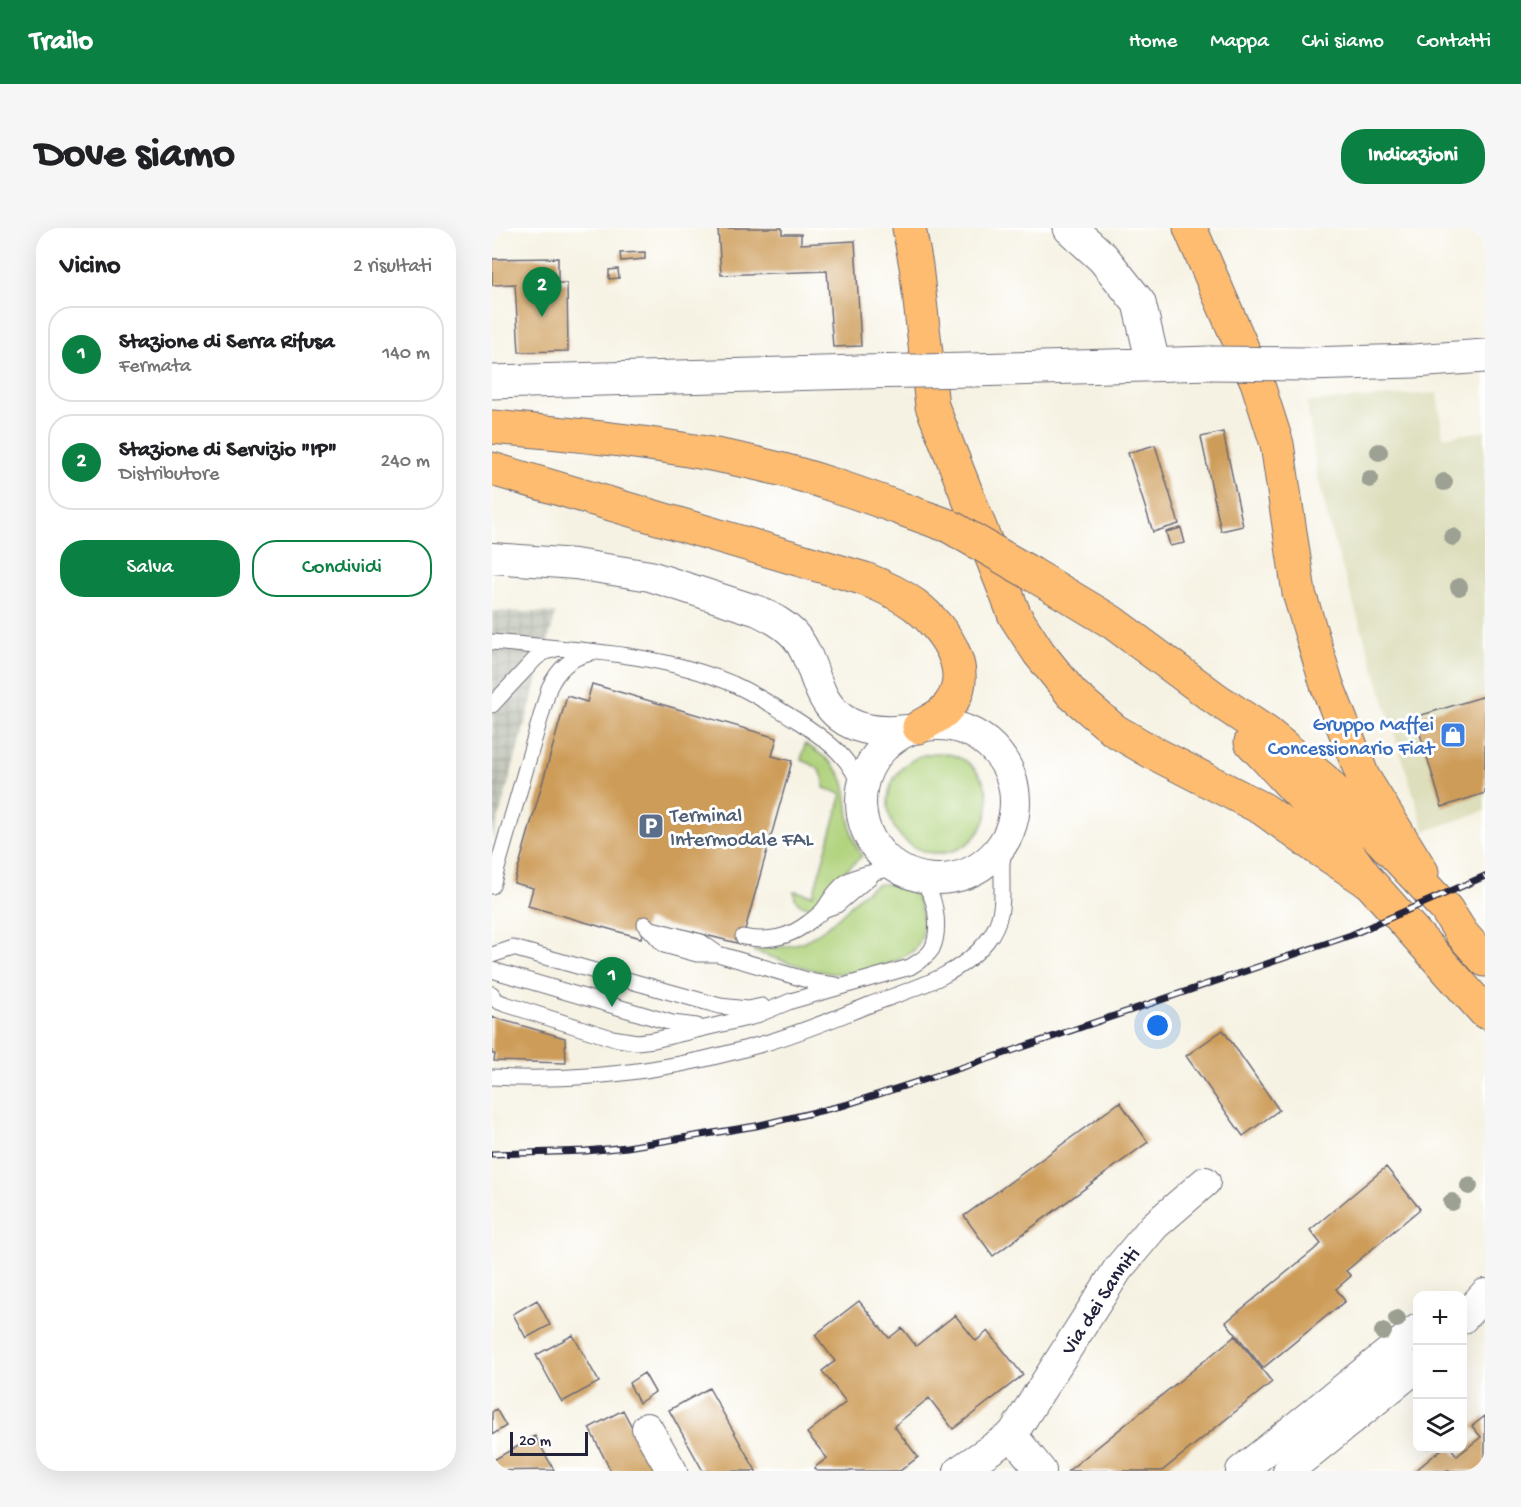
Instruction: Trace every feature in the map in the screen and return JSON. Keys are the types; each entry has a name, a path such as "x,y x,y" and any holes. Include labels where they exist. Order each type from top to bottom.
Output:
{"main road":[{"path":"909,228 916,266 932,406 1015,616 1039,653 1072,694 1114,730 1263,809 1371,884"},
{"path":"1190,228 1257,382 1277,444 1299,593 1327,685 1363,777 1462,934 1485,960"},
{"path":"492,428 556,433 667,447 764,465 854,492 949,526 1112,621 1216,699 1267,733 1324,780 1446,909"},
{"path":"492,469 865,579 902,597 925,614 943,633 955,654 958,666 959,679 950,703 943,712 913,729"},
{"path":"1216,699 1255,747 1322,818 1371,884 1485,1012"}],"street":[{"path":"1070,228 1103,258 1139,303 1153,363"},
{"path":"492,382 1153,363 1307,364 1414,361 1485,356"},
{"path":"492,558 575,564 650,576 758,611 774,619 796,637 805,651 822,694 831,708 852,724 882,733 936,724 974,733 992,746 1006,765 1014,786 1015,809 1009,832 997,851 980,867 959,876 936,879 896,872 866,828 862,811 862,793 866,778 880,751 913,729"},
{"name":"Via dei Sanniti","path":"959,1471 1012,1435 1118,1269 1154,1226 1206,1182"},
{"path":"1241,1471 1413,1333"},
{"path":"1288,1471 1413,1370"},
{"path":"647,1428 672,1471"},
{"path":"1012,1435 1041,1471"}],"lane":[{"path":"492,642 627,655 700,672 732,684 765,700 835,748 858,776 862,793"},
{"path":"492,705 536,658 545,652 560,649"},
{"path":"492,886 549,688 555,675 566,664 578,657 597,653"},
{"path":"492,1077 569,1077 619,1074 667,1067 763,1044 807,1030 921,986 964,963 988,940 997,924 1002,905 1004,888 1002,862 1009,832"},
{"path":"743,937 776,939 799,930 823,910 832,894 848,880 896,872 927,888 935,909 936,924 931,949 919,972 909,982 858,1009"},
{"path":"646,926 664,945 697,954 718,954 827,985 854,983"},
{"path":"492,955 513,948 720,1006 747,1009 791,1001 910,967 931,949"},
{"path":"492,970 672,1023 700,1026 724,1025"},
{"path":"492,994 497,1001 505,1004 623,1041 654,1040 724,1025 752,1017 791,1001"}],"shaded area":[{"path":"1437,393 1443,437 1485,431 1485,811 1425,831 1332,535 1317,474 1307,402"},
{"path":"492,611 556,613 492,842"}],"green space":[{"path":"805,744 831,763 843,780 852,834 862,856 827,888 829,891 808,906 797,901 794,891 813,895 842,794 824,788 823,777 818,769 801,760"},
{"path":"938,753 957,757 973,768 984,784 988,803 984,822 973,838 957,849 938,853 919,849 903,838 892,822 888,803 892,784 903,768 919,757"},
{"path":"879,884 896,884 906,887 912,892 920,906 923,922 921,938 912,952 902,958 850,973 829,973 754,952 754,949 794,945 815,936 865,892"}],"building":[{"path":"718,228 782,228 782,234 801,234 801,244 855,241 861,346 833,347 827,271 721,275"},
{"path":"645,252 645,259 621,261 620,253"},
{"path":"558,258 558,282 543,283 567,283 568,351 519,352 515,284 492,285 492,259"},
{"path":"618,269 619,278 609,279 609,270"},
{"path":"1223,432 1243,526 1221,531 1201,437"},
{"path":"1155,445 1179,524 1153,532 1128,453"},
{"path":"1181,528 1185,543 1170,546 1166,532"},
{"name":"Terminal Intermodale FAL","path":"592,684 777,738 772,756 792,761 741,944 646,920 641,938 528,906 533,888 514,883 567,696 587,702"},
{"name":"Gruppo Maffei Concessionario Fiat","path":"1485,696 1485,793 1442,807 1415,717"},
{"path":"492,1017 565,1038 566,1063 494,1061"},
{"path":"1223,1030 1279,1110 1243,1136 1186,1056"},
{"path":"1120,1102 1148,1142 993,1256 964,1216"},
{"path":"1386,1167 1420,1209 1346,1271 1351,1276 1336,1289 1345,1301 1263,1368 1226,1322 1321,1244 1310,1230"},
{"path":"537,1300 550,1325 526,1338 513,1314"},
{"path":"859,1301 889,1338 902,1328 916,1346 955,1315 976,1341 988,1331 1023,1375 953,1429 929,1398 894,1426 918,1457 900,1471 817,1471 814,1468 827,1458 807,1433 846,1402 822,1371 835,1361 815,1335"},
{"path":"573,1335 599,1382 562,1402 536,1355"},
{"path":"1235,1336 1272,1382 1162,1471 1068,1471"},
{"path":"644,1373 655,1392 639,1403 629,1383"},
{"path":"709,1388 756,1471 703,1471 669,1410"},
{"path":"496,1409 506,1426 492,1435 492,1412"},
{"path":"623,1410 655,1471 611,1471 589,1428"},
{"path":"1485,1416 1485,1467 1480,1471 1415,1471 1437,1453 1455,1453 1457,1456 1467,1453 1467,1448 1481,1437 1472,1426"},
{"path":"535,1436 554,1470 492,1471 492,1461"}],"railway":[{"path":"492,1154 586,1151 627,1147 756,1126 845,1105 985,1060 1351,935 1485,876"}],"place":[{"name":"Stazione di Servizio \"IP\"","path":"542,317"},
{"name":"Gruppo Maffei Concessionario Fiat","path":"1453,735"},
{"name":"Terminal Intermodale FAL","path":"651,826"},
{"name":"Stazione di Serra Rifusa","path":"612,1007"}]}
